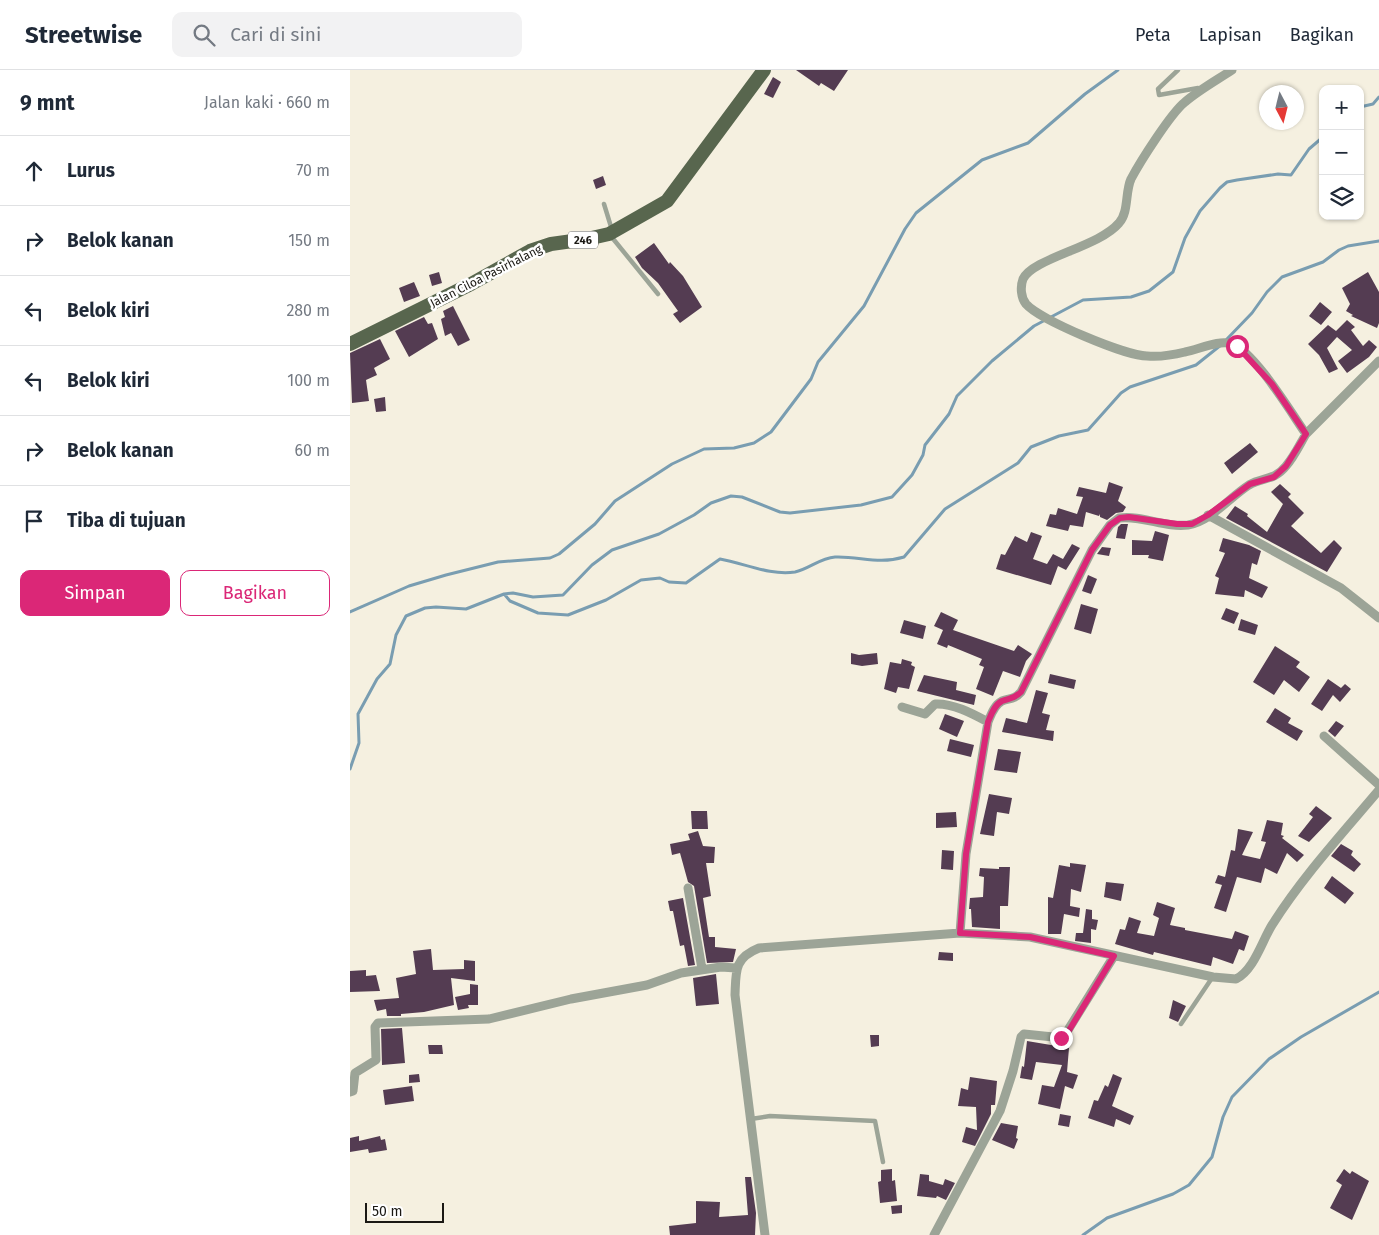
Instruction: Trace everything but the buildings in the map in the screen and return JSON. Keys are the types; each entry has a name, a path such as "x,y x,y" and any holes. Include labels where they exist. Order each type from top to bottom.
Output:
{"main road":[{"name":"Jalan Ciloa Pasirhalang","path":"350,344 471,284 530,251 551,244 587,240 611,233 667,201 764,70"}],"street":[{"path":"1232,70 1184,103 1142,161 1130,182 1123,217 1119,224 1087,245 1032,269 1023,279 1021,293 1026,304 1039,314 1082,335 1133,354 1160,356 1222,343 1237,346 1272,384 1306,434"},
{"path":"960,933 966,854 988,722 997,705 1003,701 1015,699 1021,692 1092,550 1110,525 1120,518 1129,517 1186,525 1208,515 1250,484 1274,477 1286,466 1306,434 1379,361"},
{"path":"1208,515 1341,588 1379,618"},
{"path":"902,707 925,714 935,704 941,704 971,712 988,722"},
{"path":"1324,736 1379,786"},
{"path":"765,1235 734,995 736,968 748,953 760,948 960,933 1030,937 1213,977 1231,979 1245,973 1289,898 1379,790"},
{"path":"688,888 702,969"},
{"path":"934,1235 1000,1111 1013,1071 1021,1037 1024,1034 1063,1038 1114,956"},
{"path":"350,1092 353,1091 353,1077 355,1073 376,1060 374,1027 378,1023 489,1019 571,999 647,986 681,973 702,969 736,968"}],"lane":[{"path":"1178,70 1158,89 1159,95 1207,87"},
{"path":"604,204 611,233 658,294"},
{"path":"1181,1024 1213,977"},
{"path":"751,1119 770,1116 875,1121 883,1162"}],"waterway":[{"path":"350,612 409,586 446,575 498,562 550,558 559,554 595,524 615,501 672,464 704,449 734,448 754,443 771,432 811,379 818,362 864,306 905,229 916,213 982,160 1028,143 1085,94 1118,70"},
{"path":"1364,106 1373,104 1379,97"},
{"path":"350,769 359,743 358,714 377,679 390,664 396,635 406,616 425,608 466,609 504,594 513,593 533,597 563,595 592,565 612,550 659,534 694,515 711,503 731,496 742,497 780,512 790,513 861,505 892,497 912,475 923,455 925,445 949,414 957,396 992,361 1034,326 1083,300 1131,297 1149,291 1173,272 1185,238 1200,211 1220,188 1227,182 1237,180 1278,174 1291,175 1309,149 1319,140"},
{"path":"1226,340 1282,277 1323,262 1348,246 1379,241"},
{"path":"505,595 510,601 538,613 568,615 606,600 641,580 660,578 669,582 686,583 720,559 767,571 786,573 800,571 824,559 835,557 877,560 904,557 945,509 1018,463 1031,447 1059,436 1088,430 1121,393 1130,387 1196,365 1221,345"},
{"path":"1083,1235 1107,1218 1173,1194 1189,1185 1212,1157 1223,1117 1232,1097 1269,1059 1301,1037 1379,992"}],"route":[{"path":"1061,1038 1065,1037 1114,956 1030,937 960,933 966,854 987,739 988,722 997,705 1003,701 1015,699 1021,692 1023,684 1036,664 1054,623 1092,550 1110,525 1120,518 1129,517 1141,517 1160,522 1186,525 1192,524 1208,515 1250,484 1274,477 1286,466 1306,434 1272,384 1237,346"}]}
